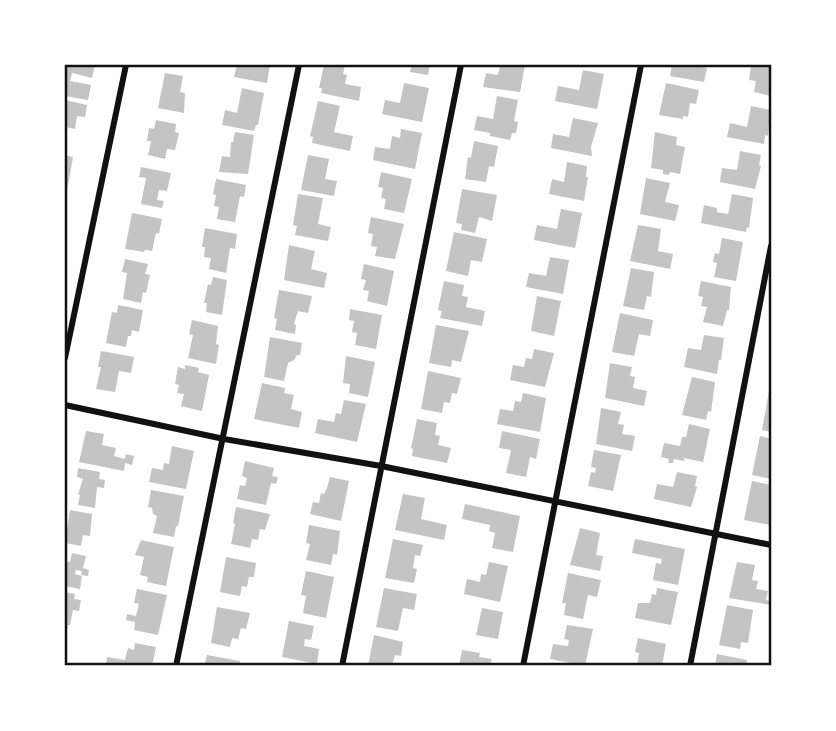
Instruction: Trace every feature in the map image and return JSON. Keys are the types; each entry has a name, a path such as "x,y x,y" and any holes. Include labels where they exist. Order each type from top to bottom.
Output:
{"street":[{"path":"65,358 126,65"},
{"path":"176,666 299,65"},
{"path":"342,666 461,65"},
{"path":"523,666 641,65"},
{"path":"690,666 771,246"},
{"path":"65,405 224,439 381,466 771,545"}],"building":[{"path":"65,65 95,65 92,78 72,73 70,81 91,85 88,100 65,96"},
{"path":"237,65 270,65 267,83 234,77"},
{"path":"324,65 345,65 345,84 361,87 359,101 321,93 322,88 319,88"},
{"path":"412,65 430,65 428,75 410,72"},
{"path":"500,65 525,65 520,92 483,87 486,73 498,75"},
{"path":"672,65 707,68 704,82 670,76"},
{"path":"751,65 771,65 771,96 754,92 756,81 749,80"},
{"path":"583,70 604,74 597,109 555,101 558,86 579,90"},
{"path":"165,73 183,76 180,92 185,93 184,113 158,108"},
{"path":"404,83 429,88 422,122 382,114 385,100 400,103"},
{"path":"666,83 699,90 696,104 690,103 688,117 683,116 683,119 659,115"},
{"path":"242,88 264,93 258,125 254,131 222,125 225,110 237,113"},
{"path":"497,96 518,100 514,121 518,122 516,133 512,133 510,140 474,130 477,116 493,119"},
{"path":"65,100 87,105 85,117 77,116 75,129 65,127"},
{"path":"318,101 340,106 334,132 353,136 350,151 312,143 313,137 310,136"},
{"path":"751,106 770,110 768,136 765,135 764,144 727,137 730,123 747,127"},
{"path":"573,118 598,123 591,147 592,156 551,148 553,134 569,137"},
{"path":"156,120 176,124 175,132 179,133 175,150 167,149 165,159 148,155 151,141 147,141 149,128 154,129"},
{"path":"401,129 422,133 415,169 373,160 375,147 390,149 392,136 400,138"},
{"path":"235,132 254,135 248,174 219,172 222,156 230,157"},
{"path":"655,132 677,137 676,145 685,147 680,174 663,174 663,170 651,168"},
{"path":"474,141 498,146 494,167 489,166 486,182 465,179 468,157 471,158"},
{"path":"740,151 761,155 755,189 720,182 722,168 737,170"},
{"path":"65,155 73,157 67,191 65,191"},
{"path":"308,155 329,159 325,179 337,181 334,196 301,190"},
{"path":"567,162 587,166 584,201 549,194 552,179 564,182"},
{"path":"141,167 171,173 167,191 159,190 157,200 164,201 162,208 141,204 146,178 139,177"},
{"path":"381,172 412,179 404,213 384,209 386,199 381,198 383,188 378,187"},
{"path":"646,178 670,183 665,202 679,205 675,221 640,214"},
{"path":"216,179 246,185 244,197 240,196 235,222 217,219 219,207 214,206 216,195 213,194"},
{"path":"462,189 497,195 492,221 479,217 475,233 461,230 462,224 456,223"},
{"path":"298,194 323,198 318,224 331,227 328,241 295,235 297,226 293,225"},
{"path":"732,194 753,198 749,228 747,227 746,232 701,223 704,205 728,214"},
{"path":"561,209 582,213 575,248 534,240 537,225 557,229"},
{"path":"132,213 162,219 152,251 125,249"},
{"path":"371,217 404,224 395,259 375,256 377,247 371,246 373,234 368,233"},
{"path":"638,225 661,229 658,251 673,254 670,269 630,261"},
{"path":"205,228 237,234 235,249 230,248 226,273 209,269 211,258 204,257 205,247 202,247"},
{"path":"454,232 487,239 482,262 471,260 468,276 446,271"},
{"path":"722,238 743,242 736,281 714,277 717,263 713,262 715,253 719,254"},
{"path":"289,245 315,251 311,269 327,273 324,288 284,280"},
{"path":"550,257 569,260 563,294 526,287 529,273 546,276"},
{"path":"125,259 148,264 145,274 150,275 141,303 123,299 127,273 122,272"},
{"path":"364,264 394,271 387,306 367,301 369,291 363,290 366,280 361,279"},
{"path":"631,268 654,272 651,297 647,296 644,310 623,306"},
{"path":"213,277 227,280 222,315 206,312 207,303 204,303 208,284 211,285"},
{"path":"444,281 464,285 462,296 468,297 466,307 485,311 482,326 440,318 442,311 438,310"},
{"path":"701,281 731,287 729,310 723,326 703,322 707,307 701,306 703,297 698,296"},
{"path":"279,290 312,296 308,313 298,311 294,324 295,334 275,330 277,319 274,318"},
{"path":"537,296 561,301 554,336 531,331"},
{"path":"118,305 143,310 139,332 132,330 126,347 106,343 112,312 117,313"},
{"path":"350,309 382,315 376,349 355,345 357,333 352,332 354,321 349,320"},
{"path":"620,313 653,320 650,336 639,334 634,356 612,352"},
{"path":"192,320 218,326 216,364 188,358 193,335 189,334"},
{"path":"436,325 469,331 461,362 452,360 451,367 429,363"},
{"path":"704,335 724,338 717,374 684,367 688,348 701,350"},
{"path":"270,337 302,343 300,355 288,363 284,381 264,377"},
{"path":"534,349 554,353 545,387 510,380 513,365 524,367 526,358 532,359"},
{"path":"101,351 134,357 131,373 119,371 115,392 96,389"},
{"path":"346,356 375,362 368,397 349,393 350,384 343,383"},
{"path":"610,363 632,367 630,376 635,377 633,388 647,391 644,406 605,398"},
{"path":"185,365 199,368 198,372 209,375 202,411 181,406 184,394 177,393 179,385 175,384 178,367 185,369"},
{"path":"428,371 461,378 457,394 452,393 450,403 444,402 442,413 421,409"},
{"path":"692,377 715,382 711,412 708,411 706,420 682,415"},
{"path":"262,383 285,388 284,393 294,395 291,409 302,412 299,428 254,419"},
{"path":"769,391 771,392 771,432 762,430"},
{"path":"523,393 546,398 540,432 497,424 500,409 513,411 515,401 521,402"},
{"path":"344,400 366,404 357,442 315,433 318,419 334,422 336,413 341,414"},
{"path":"601,408 621,412 618,424 624,425 622,434 635,436 632,451 596,444"},
{"path":"417,419 437,423 435,435 440,436 438,445 451,448 447,463 412,456"},
{"path":"689,424 710,429 703,462 684,458 684,461 674,459 673,463 668,463 669,459 661,457 664,443 680,446 682,437 686,437"},
{"path":"86,431 104,434 102,445 116,448 114,456 125,459 126,454 134,456 132,465 125,463 124,471 79,462"},
{"path":"502,431 540,439 536,459 530,457 526,477 506,473 511,450 499,448"},
{"path":"760,436 771,439 771,479 752,475"},
{"path":"172,446 194,451 186,489 149,482 152,468 163,470 164,463 169,464"},
{"path":"594,450 621,455 613,491 588,486 591,472 595,473 596,468 591,467"},
{"path":"245,461 274,468 272,476 278,477 276,484 271,483 266,505 237,499 240,485 245,486 247,478 242,476"},
{"path":"78,468 100,472 99,479 105,480 104,488 97,487 95,508 78,505 83,479 77,477"},
{"path":"677,472 697,476 691,507 654,499 657,484 673,487"},
{"path":"330,477 349,481 341,521 310,514 313,502 319,503"},
{"path":"752,481 771,485 771,525 744,520"},
{"path":"151,490 184,496 174,537 153,533 157,516 153,514 152,508 148,507"},
{"path":"403,494 425,498 421,519 447,525 444,540 395,530"},
{"path":"465,504 520,516 513,552 492,548 495,533 489,531 490,525 462,519"},
{"path":"236,507 270,514 265,530 260,529 258,540 252,539 250,548 231,544"},
{"path":"70,510 92,514 90,536 83,535 81,546 65,543"},
{"path":"309,525 340,531 337,555 333,554 331,565 306,560 310,544 306,543"},
{"path":"580,528 600,533 596,555 603,556 600,571 570,565"},
{"path":"393,539 423,545 420,556 415,555 413,568 417,569 414,583 385,578"},
{"path":"635,539 685,549 678,585 653,580 656,563 661,564 662,559 632,553"},
{"path":"141,540 174,547 166,586 147,582 148,577 140,575 144,557 135,555"},
{"path":"72,553 86,556 83,568 89,570 88,576 81,575 82,571 76,570 75,574 82,576 80,589 65,586 65,561 70,562"},
{"path":"226,557 256,563 254,577 249,577 247,587 242,586 240,596 220,592"},
{"path":"489,562 508,566 500,602 464,594 467,579 480,582 481,574 486,575"},
{"path":"737,562 755,565 752,580 758,581 756,589 768,591 766,600 771,601 771,605 729,598"},
{"path":"306,571 334,577 326,618 303,613 306,596 301,595"},
{"path":"568,573 601,580 597,597 588,595 583,619 564,615 566,603 562,603"},
{"path":"384,588 417,594 414,610 403,608 398,631 376,627"},
{"path":"657,588 678,592 671,625 635,618 638,603 650,603"},
{"path":"137,589 167,595 158,635 134,630 135,622 126,620 127,614 136,616 139,604 134,603"},
{"path":"65,592 75,594 74,599 81,600 79,611 73,610 67,629 65,629"},
{"path":"727,605 753,610 748,643 741,642 740,649 719,645"},
{"path":"217,607 250,613 246,629 241,628 238,639 232,638 230,647 211,643"},
{"path":"482,608 503,612 498,639 476,635"},
{"path":"289,621 314,626 311,640 305,639 304,646 319,649 317,664 282,657"},
{"path":"567,625 593,629 585,666 550,659 553,644 568,646 569,640 564,639"},
{"path":"374,635 403,642 401,656 395,655 392,666 368,666"},
{"path":"638,638 666,644 662,666 637,666 639,653 635,652"},
{"path":"135,643 156,647 152,666 106,666 107,657 125,660 128,648 134,650"},
{"path":"462,650 480,653 479,657 492,659 490,666 459,666"},
{"path":"717,654 747,660 746,666 715,666"},
{"path":"207,655 240,661 239,666 204,666"}]}
